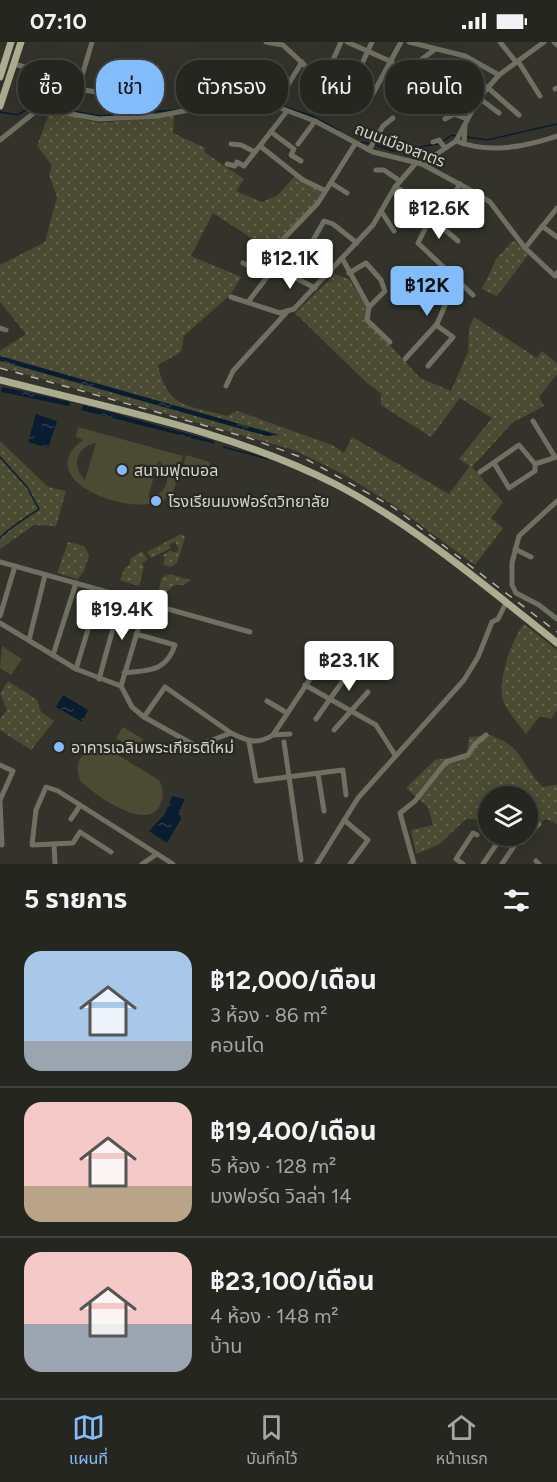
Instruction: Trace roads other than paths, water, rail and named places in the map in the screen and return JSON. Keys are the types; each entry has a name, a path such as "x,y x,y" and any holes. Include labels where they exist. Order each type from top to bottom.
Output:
{"main road":[{"path":"0,77 11,42"},
{"path":"0,106 21,42"},
{"path":"0,380 175,425 282,459 335,484 375,507 557,643"}],"street":[{"path":"84,69 92,42"},
{"path":"266,42 284,44 300,60"},
{"path":"333,60 341,42"},
{"path":"347,42 388,60"},
{"path":"364,60 372,42"},
{"path":"393,60 401,42"},
{"path":"409,42 473,59 499,75"},
{"path":"421,60 435,50 438,42"},
{"path":"500,42 540,96"},
{"path":"484,91 499,75 544,42"},
{"path":"14,64 18,65"},
{"path":"288,85 300,65"},
{"path":"373,94 385,74"},
{"path":"487,87 519,115"},
{"path":"484,102 500,113"},
{"name":"ถนนเมืองสาตร","path":"0,140 35,111 43,109 99,119 131,114"},
{"name":"ถนนเมืองสาตร","path":"288,111 315,121 355,144 430,168 480,196 489,202 525,248 556,275"},
{"path":"227,164 235,166 237,162 244,166 285,114"},
{"path":"445,119 454,114 466,121"},
{"path":"226,386 233,371 248,356 254,346 287,312 304,302 373,225 400,181 419,164 461,137 469,114"},
{"path":"370,149 389,119 393,118"},
{"path":"298,144 315,121"},
{"path":"272,132 294,149 291,155 301,161"},
{"path":"461,137 506,149 557,136"},
{"path":"550,138 557,143"},
{"path":"433,142 440,141 445,148"},
{"path":"231,144 241,145 255,152"},
{"path":"248,302 272,266 272,251 279,241 318,203 324,190 331,183 355,144"},
{"path":"260,146 303,180 324,190"},
{"path":"428,160 430,168"},
{"path":"376,170 384,170 400,181"},
{"path":"331,183 347,193"},
{"path":"460,184 443,211 428,223 418,243 473,295"},
{"path":"395,187 443,211"},
{"path":"466,223 480,196"},
{"path":"525,248 557,208"},
{"path":"381,211 394,231"},
{"path":"434,220 458,241"},
{"path":"312,242 324,221 333,224 357,243"},
{"path":"542,226 557,237"},
{"path":"328,248 326,262 331,270"},
{"path":"255,256 315,288"},
{"path":"342,258 369,308"},
{"path":"243,262 251,267 261,261"},
{"path":"349,273 366,263 381,280 385,291 369,308 367,320 390,342"},
{"path":"405,359 436,325 456,280"},
{"path":"231,297 280,313 287,312"},
{"path":"428,366 453,337 436,325"},
{"path":"533,421 556,457 535,464"},
{"path":"480,472 519,445 535,464 534,471 509,488 494,463"},
{"path":"557,501 522,532 515,549 512,574 516,593 539,605 557,619"},
{"path":"515,549 531,557"},
{"path":"0,562 250,632"},
{"path":"0,616 2,602 15,566"},
{"path":"29,640 45,575"},
{"path":"53,655 76,583"},
{"path":"76,669 100,590"},
{"path":"99,679 122,596"},
{"path":"146,603 121,686 132,707 144,717 196,746 231,733"},
{"path":"317,864 358,798 473,666 492,622 498,619 506,603"},
{"path":"0,622 76,669 121,686"},
{"path":"124,674 154,669 170,660 175,645 136,634"},
{"path":"273,735 324,658"},
{"path":"316,719 348,672"},
{"path":"305,685 352,709 376,725 395,755"},
{"path":"144,717 165,687 231,733 249,742 261,741 273,735 290,734"},
{"path":"334,730 368,692"},
{"path":"267,701 287,712"},
{"path":"414,864 400,813 415,801 446,762 468,755 475,744 486,735"},
{"path":"249,742 256,781 343,770 346,795"},
{"path":"284,742 301,860"},
{"path":"0,765 13,771 0,801 2,845"},
{"path":"318,774 324,811"},
{"path":"111,852 80,832 74,843 32,845 36,810 46,787 58,791 79,807 173,864"},
{"path":"71,819 79,807"},
{"path":"344,820 368,840 350,864"},
{"path":"463,864 456,859 473,833 477,835"},
{"path":"54,845 55,864"},
{"path":"483,864 495,846"},
{"path":"502,864 511,846"},
{"path":"142,864 157,854"}],"water":[{"path":"0,356 279,435 267,436 0,361"},
{"path":"3,387 70,402 69,406 1,392"},
{"path":"84,405 214,441 215,444 81,410"},
{"path":"36,414 57,421 48,448 28,442"},
{"path":"63,695 88,710 82,722 56,707"},
{"path":"172,796 185,799 179,811 181,819 167,843 149,831 165,814"}],"waterway":[{"path":"0,112 17,115 36,105 101,116 175,110"},
{"path":"288,108 312,116 338,130"},
{"path":"467,137 487,140 557,124"},
{"path":"442,142 452,135 456,136"},
{"path":"361,142 371,144"},
{"path":"375,145 393,151 438,144"},
{"path":"224,447 268,459"},
{"path":"0,457 27,487 39,509 0,538"}],"railway":[{"path":"0,368 249,438 306,459 393,507 557,632"}],"place":[{"name":"สนามฟุตบอล","path":"122,470"},
{"name":"โรงเรียนมงฟอร์ตวิทยาลัย","path":"156,501"},
{"name":"อาคารเฉลิมพระเกียรติใหม่","path":"59,747"}]}
